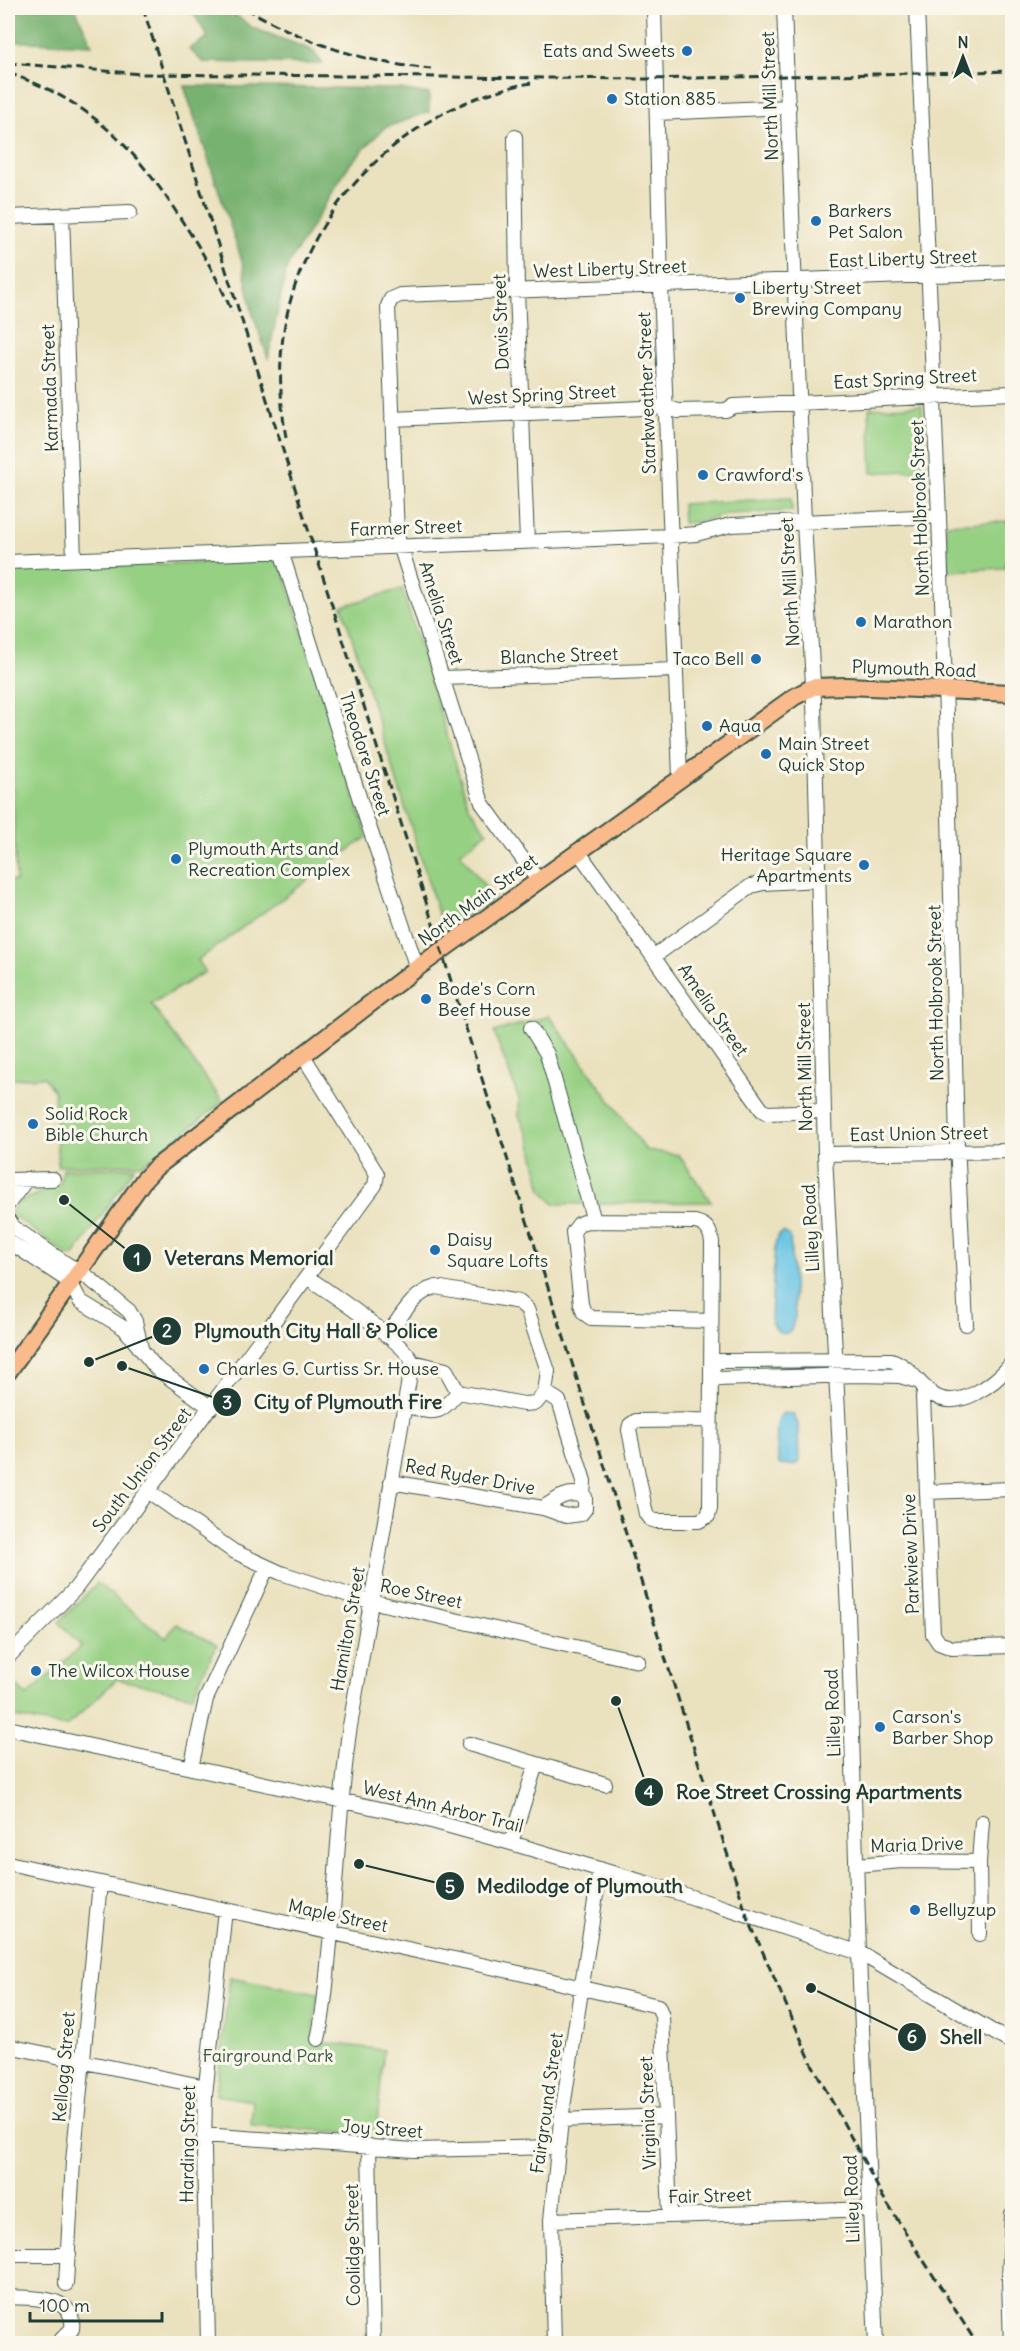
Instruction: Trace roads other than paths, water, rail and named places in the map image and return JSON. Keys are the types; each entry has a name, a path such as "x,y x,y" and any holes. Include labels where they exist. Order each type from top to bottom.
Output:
{"main road":[{"name":"Plymouth Road","path":"813,687 846,686 1012,693"},
{"name":"North Main Street","path":"8,1372 143,1180 172,1155 417,968 794,697 813,687"}],"street":[{"name":"Starkweather Street","path":"654,8 661,286 680,778"},
{"name":"North Mill Street","path":"784,8 804,522 813,687 825,1154"},
{"name":"North Holbrook Street","path":"918,8 939,516 958,1151 966,1324"},
{"path":"657,113 789,107"},
{"name":"Davis Street","path":"515,137 517,291 527,541"},
{"path":"8,218 130,212"},
{"name":"Karmada Street","path":"62,215 74,559"},
{"name":"East Liberty Street","path":"794,281 1012,272"},
{"name":"West Liberty Street","path":"391,299 400,295 794,281"},
{"name":"Amelia Street","path":"391,299 388,306 397,536 482,803 538,880"},
{"name":"East Spring Street","path":"799,403 1012,393"},
{"name":"West Spring Street","path":"392,419 666,407 678,411 726,410 733,406 799,403"},
{"name":"Farmer Street","path":"8,562 670,536 696,534 731,525 939,516"},
{"name":"Theodore Street","path":"281,551 361,803 417,968"},
{"name":"Blanche Street","path":"443,678 676,670"},
{"name":"Amelia Street","path":"578,851 764,1112 824,1111"},
{"path":"653,957 751,886 763,883 819,880"},
{"path":"531,1028 547,1054 594,1221"},
{"name":"South Union Street","path":"8,1657 75,1589 375,1185 377,1174 302,1054"},
{"name":"East Union Street","path":"825,1154 1012,1151"},
{"name":"Lilley Road","path":"825,1154 848,1611 876,2343"},
{"path":"8,1204 27,1179"},
{"path":"8,1180 53,1179"},
{"path":"8,1220 13,1227 68,1265 75,1276 80,1301 124,1328 156,1368 211,1408"},
{"path":"711,1321 591,1318 584,1312 581,1304 573,1232 579,1224 594,1221 695,1222 705,1224 710,1231 712,1242 711,1321 711,1420 710,1509 708,1516 699,1521 650,1519 646,1514 629,1430 630,1425 636,1421 711,1420"},
{"path":"8,1241 75,1276 129,1311 135,1321 142,1350"},
{"path":"307,1277 387,1336 410,1355 412,1362 446,1370 458,1392"},
{"path":"387,1336 417,1295 424,1290 436,1287 519,1302 527,1309 548,1371 545,1392 536,1403 524,1404 458,1392"},
{"path":"711,1369 717,1361 891,1360 906,1367 932,1395 941,1398 963,1398 991,1384 1012,1363"},
{"name":"Hamilton Street","path":"318,2039 324,2005 349,1732 412,1362"},
{"path":"711,1369 716,1378 900,1376 921,1384"},
{"name":"Parkview Drive","path":"921,1384 933,1634 939,1643 952,1648 1012,1646"},
{"path":"405,1406 435,1412 441,1411 458,1392"},
{"path":"545,1392 559,1401 584,1481 583,1496"},
{"name":"Red Ryder Drive","path":"392,1482 543,1508 566,1516 581,1514 586,1503 583,1496 571,1494 543,1508"},
{"path":"927,1492 1012,1489"},
{"name":"Roe Street","path":"148,1491 214,1539 267,1568 371,1601 638,1661"},
{"path":"191,1768 206,1699 267,1568"},
{"name":"West Ann Arbor Trail","path":"8,1728 428,1820 600,1869 860,1953 1012,2043"},
{"path":"469,1744 605,1784"},
{"path":"512,1843 536,1764"},
{"name":"Maria Drive","path":"980,1934 979,1862 982,1822"},
{"name":"Maria Drive","path":"856,1865 901,1861 979,1862"},
{"name":"Maple Street","path":"8,1863 652,2003 660,2009"},
{"name":"Fairground Street","path":"554,2343 551,2220 558,2147 600,1869"},
{"name":"Kellogg Street","path":"62,2293 69,2254 73,2162 100,1883"},
{"name":"Harding Street","path":"208,2343 204,2135 206,2088 225,1910"},
{"name":"Virginia Street","path":"660,2009 670,2216"},
{"path":"8,2046 206,2088"},
{"path":"561,2120 666,2116"},
{"name":"Joy Street","path":"204,2135 445,2151 558,2147"},
{"name":"Coolidge Street","path":"369,2146 373,2343"},
{"name":"Fair Street","path":"551,2220 870,2208"},
{"path":"1011,2343 1009,2278 1012,2214"},
{"path":"13,2255 69,2254"},
{"path":"8,2297 62,2293 73,2323 72,2329 57,2343"}],"water":[{"path":"783,1232 790,1236 795,1317 788,1333 782,1333 776,1329 771,1319 775,1245 778,1235"},
{"path":"783,1413 793,1414 798,1424 799,1462 794,1465 780,1465 778,1461 776,1436 778,1422"}],"railway":[{"path":"143,8 747,1916 812,2064 883,2197 977,2344"},
{"path":"246,8 289,31 335,49 382,62 431,69"},
{"path":"8,63 142,74 648,79 1012,71"},
{"path":"8,73 64,98 88,114 130,152 167,198 191,235 216,278 232,312"},
{"path":"286,438 281,381 281,352 285,324 297,280 316,238 341,200 371,166 406,137 445,112 487,94 531,83"}],"place":[{"name":"Eats and Sweets","path":"687,51"},
{"name":"Station 885","path":"612,99"},
{"name":"Barkers Pet Salon","path":"816,221"},
{"name":"Liberty Street Brewing Company","path":"740,298"},
{"name":"Crawford's","path":"703,475"},
{"name":"Marathon","path":"861,622"},
{"name":"Taco Bell","path":"756,659"},
{"name":"Aqua","path":"707,726"},
{"name":"Main Street Quick Stop","path":"766,754"},
{"name":"Plymouth Arts and Recreation Complex","path":"176,859"},
{"name":"Heritage Square Apartments","path":"864,865"},
{"name":"Bode's Corn Beef House","path":"426,999"},
{"name":"Solid Rock Bible Church","path":"33,1124"},
{"name":"Veterans Memorial","path":"64,1200"},
{"name":"Daisy Square Lofts","path":"435,1250"},
{"name":"Plymouth City Hall & Police","path":"89,1362"},
{"name":"City of Plymouth Fire","path":"122,1366"},
{"name":"Charles G. Curtiss Sr. House","path":"204,1369"},
{"name":"The Wilcox House","path":"36,1671"},
{"name":"Roe Street Crossing Apartments","path":"616,1701"},
{"name":"Carson's Barber Shop","path":"880,1727"},
{"name":"Medilodge of Plymouth","path":"359,1864"},
{"name":"Bellyzup","path":"915,1910"},
{"name":"Shell","path":"811,1988"}],"park label":[{"name":"Fairground Park","path":"268,2056"}]}
